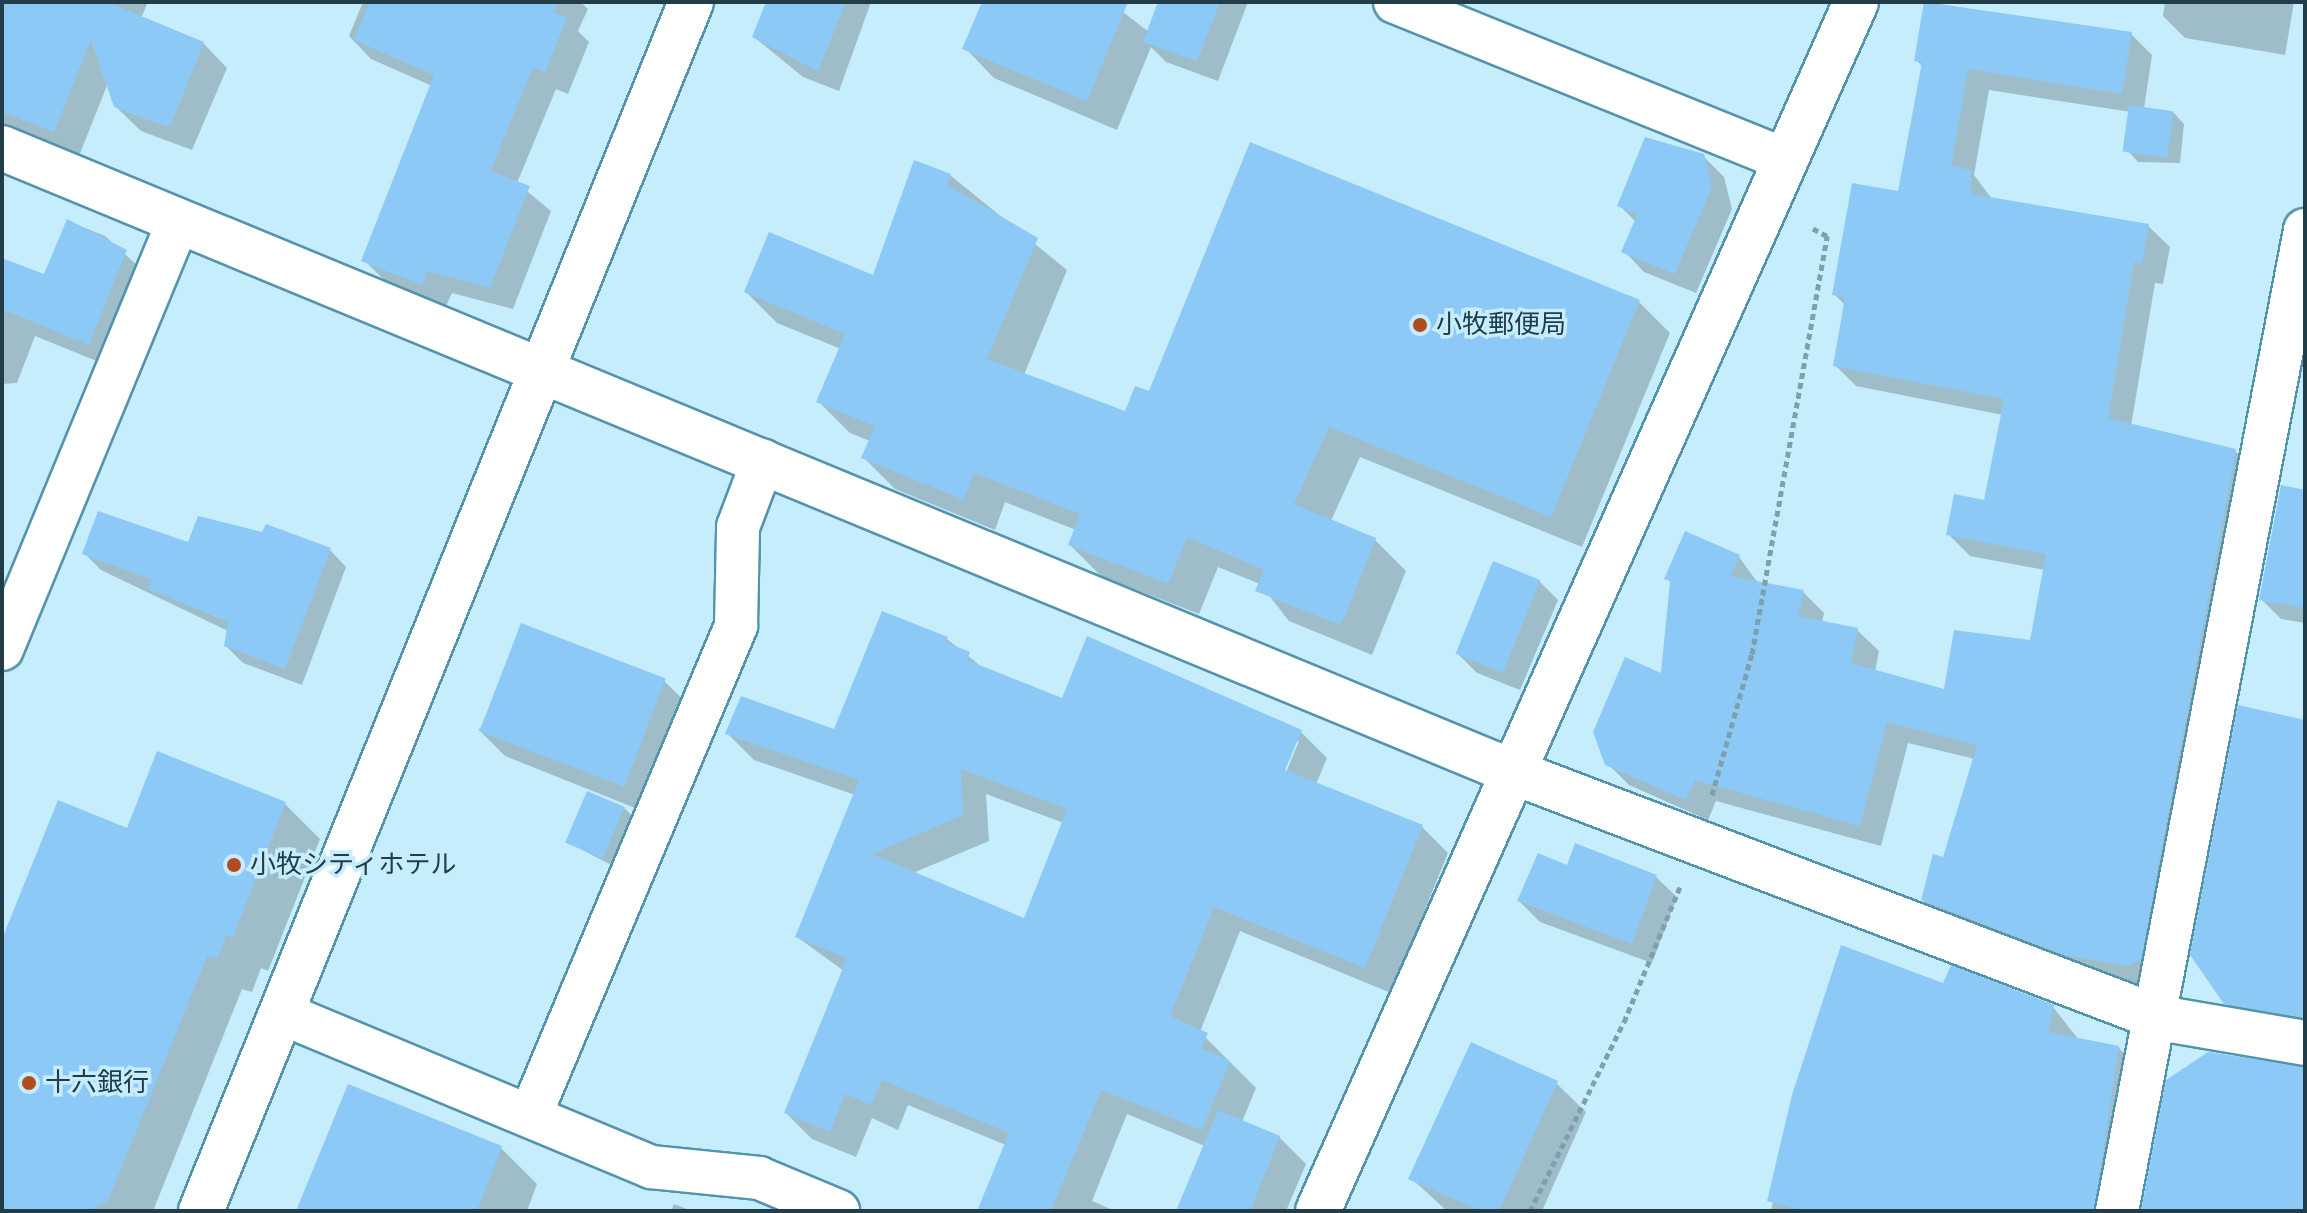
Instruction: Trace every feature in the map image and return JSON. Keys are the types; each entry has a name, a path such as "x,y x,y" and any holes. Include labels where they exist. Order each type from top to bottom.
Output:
{"street":[{"path":"201,1211 691,2"},
{"path":"1395,2 1786,160"},
{"path":"1318,1211 1856,2"},
{"path":"2,148 1513,772 2159,1018 2305,1043"},
{"path":"2,649 19,562 178,222"},
{"path":"2117,1211 2159,1018 2305,230"},
{"path":"530,1116 736,626 738,527 763,461"},
{"path":"281,1013 651,1167 759,1178 838,1211"}],"path":[{"path":"1530,1211 1624,1022 1699,843 1752,654 1827,236 1767,204"}],"building":[{"path":"2,2 107,2 204,42 172,122 168,127 114,107 91,40 54,132 2,112"},
{"path":"370,2 558,2 554,12 567,18 545,72 533,68 490,171 530,186 490,288 428,271 422,285 361,261 434,75 354,40"},
{"path":"766,2 846,2 818,71 752,37"},
{"path":"982,2 1128,2 1087,101 962,49"},
{"path":"1158,2 1220,2 1197,61 1143,42"},
{"path":"1924,2 2132,32 2122,94 1968,69 1951,166 1971,170 1971,194 2149,224 2142,264 2134,262 2108,418 2236,449 2141,959 2127,966 2065,955 1921,900 1933,854 1943,857 1977,745 1887,722 1860,826 1695,780 1686,800 1605,765 1593,732 1625,657 1661,673 1670,581 1664,579 1685,531 1740,555 1731,576 1804,590 1798,616 1858,628 1851,663 1944,689 1954,630 2030,640 2046,554 1946,535 1954,494 1984,500 2004,399 1833,366 1845,297 1832,295 1852,183 1898,191 1922,62 1914,61"},
{"path":"2129,105 2174,111 2167,158 2122,152"},
{"path":"1645,137 1704,154 1712,187 1675,274 1621,252 1637,215 1617,206"},
{"path":"1250,142 1640,300 1551,517 1329,427 1294,504 1376,538 1341,625 1255,591 1264,570 1187,537 1168,584 1068,545 1080,514 974,473 964,500 861,458 875,426 816,402 845,334 744,292 769,232 873,275 914,160 951,174 947,185 1038,238 987,359 1125,411 1135,386 1149,391"},
{"path":"67,219 127,250 89,345 2,309 2,258 44,274"},
{"path":"2281,485 2305,490 2305,608 2259,600"},
{"path":"98,511 188,542 198,516 262,532 266,524 331,548 285,669 224,646 228,622 148,589 152,580 82,554"},
{"path":"1493,561 1540,580 1503,673 1456,654"},
{"path":"882,611 948,637 945,642 970,652 967,660 1062,698 1087,636 1302,730 1285,770 1423,825 1365,968 1214,907 1170,1016 1208,1033 1201,1048 1230,1061 1202,1130 1101,1090 1051,1211 977,1211 1009,1133 882,1080 871,1105 845,1094 830,1132 784,1113 847,958 795,937 859,780 725,734 741,696 834,729","holes":["961,769 1067,809 1024,918 872,854 963,815"]},
{"path":"521,623 666,679 624,787 479,731"},
{"path":"2238,705 2305,720 2305,1018 2224,1004 2190,955"},
{"path":"157,751 286,802 233,937 226,935 218,958 207,956 108,1201 89,1211 2,1211 2,939 58,800 127,828"},
{"path":"587,791 625,807 603,859 565,843"},
{"path":"1575,843 1657,875 1632,944 1517,901 1538,853 1567,865"},
{"path":"1841,945 1943,983 1951,965 2054,1005 2048,1032 2119,1046 2094,1211 1804,1211 1767,1201 1792,1095"},
{"path":"1471,1042 1558,1081 1499,1211 1481,1211 1408,1179"},
{"path":"2208,1052 2305,1067 2305,1211 2141,1211 2166,1080"},
{"path":"348,1084 502,1146 477,1211 296,1211"},
{"path":"1218,1110 1280,1136 1250,1211 1176,1211"}],"place":[{"name":"小牧郵便局","path":"1420,325"},
{"name":"小牧シティホテル","path":"234,865"},
{"name":"十六銀行","path":"29,1083"}]}
